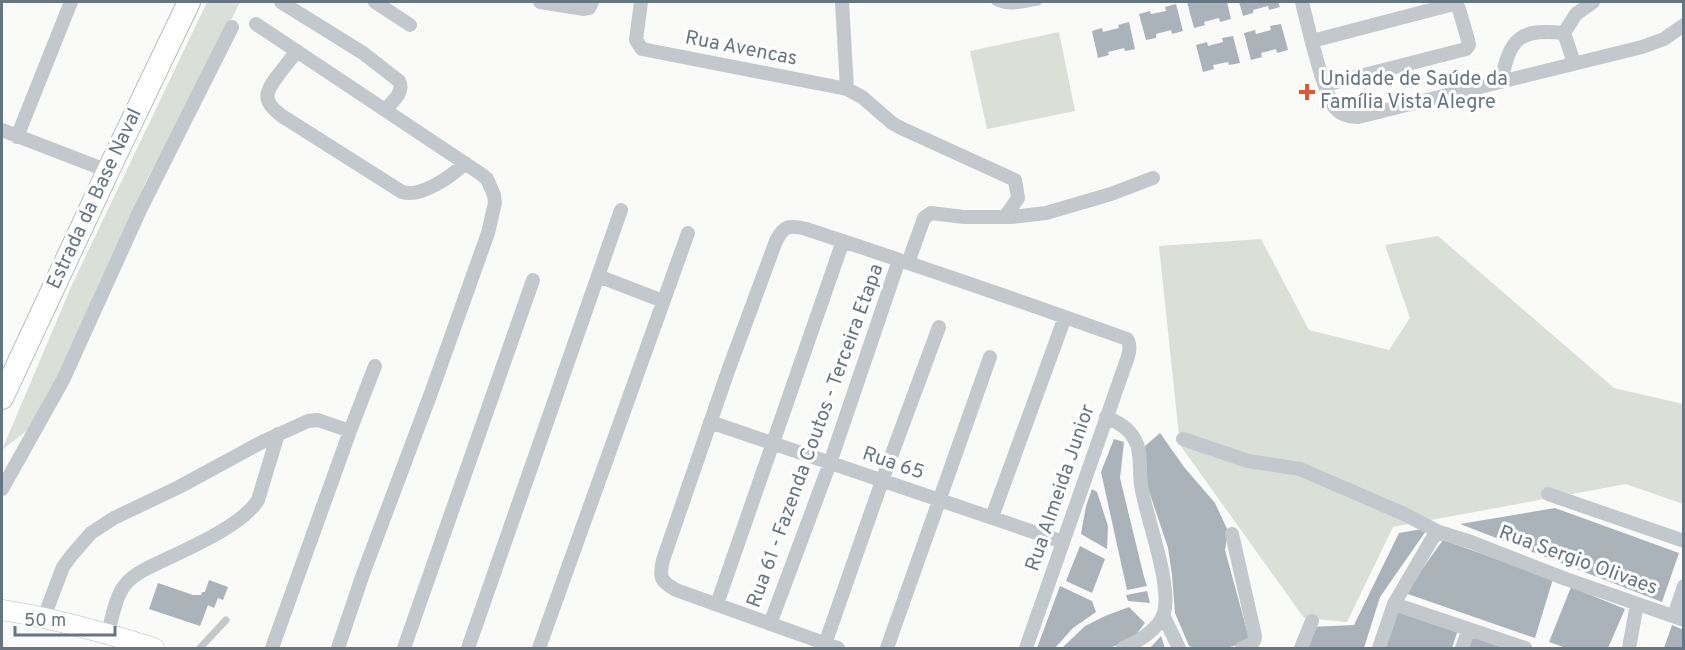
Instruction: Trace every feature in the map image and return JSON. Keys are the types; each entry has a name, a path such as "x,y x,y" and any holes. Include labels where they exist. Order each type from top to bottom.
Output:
{"main road":[{"name":"Estrada da Base Naval","path":"2,398 189,2"},
{"path":"2,610 44,617 108,633 154,648"}],"street":[{"path":"17,137 70,2"},
{"path":"281,2 363,53 399,81 401,90 385,110"},
{"path":"375,2 410,25"},
{"path":"540,2 584,9 589,8 592,2"},
{"name":"Rua Avencas","path":"641,2 636,36 642,49 847,89"},
{"path":"842,2 847,89 862,97 901,128 1015,180 1018,198 1005,217"},
{"path":"1302,2 1331,102 1341,114 1350,117 1358,117 1642,47 1664,39 1683,25"},
{"path":"1564,33 1576,14 1593,2"},
{"path":"1312,41 1447,6 1457,5 1460,9 1469,45 1466,49 1325,85"},
{"path":"256,24 487,178 494,195 493,215 338,648"},
{"path":"2,489 63,380 141,208 232,27"},
{"path":"1501,82 1506,59 1514,44 1530,33 1539,31 1564,33"},
{"path":"1564,33 1574,63"},
{"path":"297,51 270,86 267,94 270,105 282,116 407,194 427,188 458,170 465,163"},
{"path":"2,130 108,171"},
{"path":"1005,217 1046,213 1111,194 1153,178"},
{"path":"468,648 621,210"},
{"name":"Rua 61 - Fazenda Coutos - Terceira Etapa","path":"770,624 904,261 921,224 927,214 936,213 964,217 1005,217"},
{"path":"939,327 882,481 831,646 676,590 663,582 660,571 663,560 710,422 780,232 786,228 797,227 843,241 1065,317 992,518"},
{"path":"538,648 688,233"},
{"path":"717,604 843,241"},
{"path":"598,276 663,301"},
{"path":"404,648 533,280"},
{"name":"Rua Almeida Junior","path":"1026,648 1130,344 1127,339 1065,317"},
{"path":"887,648 990,357"},
{"path":"272,648 375,366"},
{"path":"1106,417 1123,426 1136,442 1141,485 1163,581 1165,605 1160,621 1144,637 1123,648"},
{"path":"44,617 63,567 91,533 114,518 301,423 315,420 350,431"},
{"name":"Rua 65","path":"710,422 1063,542"},
{"path":"108,633 118,597 131,578 208,538 233,523 254,506 278,434"},
{"name":"Rua Sergio Olivaes","path":"1183,439 1248,461 1299,469 1404,514 1439,532 1459,537 1566,579 1679,618"},
{"path":"1548,494 1683,541"},
{"path":"1379,648 1394,604 1432,539 1439,532"},
{"path":"1232,534 1255,636 1252,644 1242,648"},
{"path":"1679,618 1683,586"},
{"path":"1394,604 1525,648"},
{"path":"1629,648 1637,604"},
{"path":"1163,615 1179,648"},
{"path":"1301,648 1312,621"},
{"path":"1462,648 1469,629"}],"lane":[{"path":"995,2 1007,6 1038,2"},
{"path":"200,648 226,620"}],"shaded area":[{"path":"207,2 240,2 209,65 146,181 39,421 2,450 71,287"},
{"path":"1059,32 1075,111 987,129 970,51"},
{"path":"1438,236 1614,388 1683,404 1683,504 1626,484 1393,527 1347,622 1304,618 1180,445 1159,246 1261,239 1309,330 1389,350 1410,318 1385,245"}],"building":[{"path":"1187,2 1227,2 1231,19 1220,22 1219,18 1204,22 1205,25 1194,28"},
{"path":"1239,2 1278,2 1280,7 1269,10 1268,6 1253,10 1253,13 1243,16"},
{"path":"1176,4 1183,31 1172,34 1171,30 1156,34 1156,38 1146,40 1139,14 1166,11 1165,7"},
{"path":"1129,22 1135,49 1125,51 1124,48 1108,52 1109,55 1098,58 1092,31 1102,28 1103,32 1119,28 1118,25"},
{"path":"1281,24 1288,50 1277,53 1276,49 1261,53 1262,57 1251,60 1244,33 1255,30 1256,34 1271,30 1270,26"},
{"path":"1233,36 1240,63 1229,65 1228,62 1213,65 1214,69 1203,72 1196,45 1207,42 1208,46 1223,42 1222,38"},
{"path":"1160,433 1184,467 1215,503 1228,531 1225,550 1250,642 1226,648 1189,646 1175,613 1168,548 1146,482 1145,446"},
{"path":"1114,439 1124,442 1120,478 1147,586 1127,590 1101,472"},
{"path":"1092,489 1097,492 1108,526 1107,549 1081,534"},
{"path":"1555,508 1679,553 1662,602 1460,524"},
{"path":"1428,528 1380,597 1364,648 1303,648 1309,627 1354,625 1399,533"},
{"path":"1443,540 1553,579 1535,638 1405,593"},
{"path":"1080,546 1105,559 1092,593 1066,581"},
{"path":"209,580 228,587 223,600 218,598 214,608 208,605 200,626 149,609 158,583 193,595 201,595 205,592"},
{"path":"1060,586 1092,601 1096,612 1073,628 1055,648 1037,648"},
{"path":"1571,587 1625,609 1608,648 1566,648 1549,642"},
{"path":"1147,591 1150,603 1128,601 1126,595"},
{"path":"1129,607 1145,623 1131,641 1109,648 1062,648 1085,626"},
{"path":"1395,608 1458,630 1452,648 1381,648"},
{"path":"1672,625 1684,630 1684,648 1664,648"},
{"path":"1472,635 1513,648 1468,648"},
{"path":"1161,636 1165,648 1147,648 1151,647"}],"place":[{"name":"Unidade de Saúde da Família Vista Alegre","path":"1307,92"}]}
